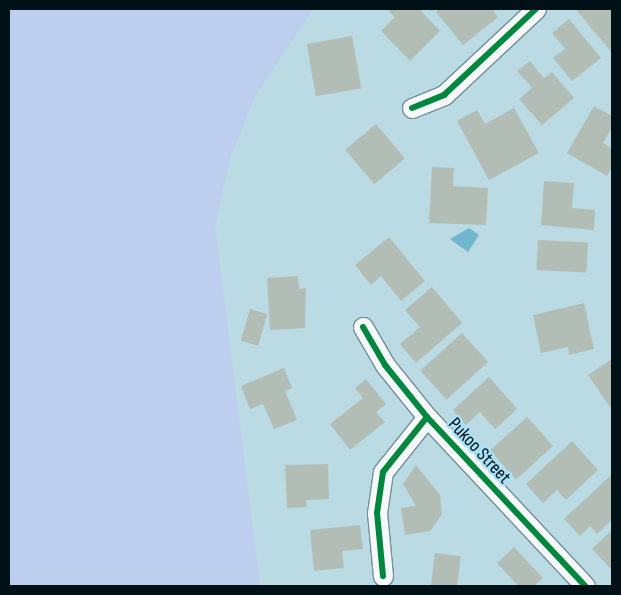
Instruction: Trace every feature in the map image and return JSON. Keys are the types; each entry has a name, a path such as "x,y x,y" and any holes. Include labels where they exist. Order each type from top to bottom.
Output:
{"street":[{"path":"412,108 444,94 536,9"},
{"name":"Pukoo Street","path":"363,327 385,365 427,417 585,586"},
{"path":"383,576 377,513 383,472 427,417"}],"shaded area":[{"path":"9,9 313,9 255,96 230,159 215,226 260,586 9,586"},
{"path":"469,228 479,235 468,252 450,239"}],"building":[{"path":"387,9 419,9 440,31 410,61 381,31 395,17"},
{"path":"439,9 492,9 498,17 463,45 436,12"},
{"path":"579,9 612,9 612,53 577,11"},
{"path":"569,19 601,58 572,81 553,58 565,49 552,33"},
{"path":"352,36 361,88 316,96 307,44"},
{"path":"530,61 544,78 552,72 574,98 542,125 519,99 532,88 517,71"},
{"path":"594,106 612,116 612,128 603,143 612,149 612,167 607,176 567,153"},
{"path":"514,108 539,153 489,180 457,121 477,110 485,124"},
{"path":"376,124 405,158 374,184 345,150"},
{"path":"432,167 454,168 453,186 488,188 486,225 429,223"},
{"path":"544,181 574,183 572,208 595,210 594,230 541,225"},
{"path":"389,237 425,281 401,301 381,276 371,285 355,265"},
{"path":"538,240 588,243 586,273 536,270"},
{"path":"298,276 299,289 306,288 305,328 270,330 267,278"},
{"path":"432,287 462,323 416,363 400,344 420,327 405,310"},
{"path":"584,303 594,349 569,355 568,347 541,353 533,315"},
{"path":"250,309 267,314 258,346 241,341"},
{"path":"462,333 488,362 446,399 420,370"},
{"path":"612,359 612,410 588,375"},
{"path":"284,368 292,388 285,391 297,420 274,429 263,404 250,409 241,386"},
{"path":"489,377 517,409 495,429 480,412 466,425 453,410"},
{"path":"366,379 386,404 376,412 385,422 350,450 330,424 363,398 355,388"},
{"path":"527,417 553,446 516,479 490,450"},
{"path":"572,441 598,470 566,500 557,490 543,503 526,484"},
{"path":"328,464 329,499 306,500 307,507 287,508 285,465"},
{"path":"416,465 440,495 442,514 430,531 405,535 401,508 416,506 403,484"},
{"path":"611,475 612,520 597,534 590,526 580,536 564,519"},
{"path":"360,525 363,549 342,551 344,568 314,571 310,530"},
{"path":"612,530 612,570 592,549"},
{"path":"514,547 543,578 534,586 518,586 497,563"},
{"path":"435,553 461,556 457,586 431,586"}],"cycle path":[{"path":"412,108 444,95 536,9"},
{"path":"363,327 385,365 427,417 585,586"},
{"path":"383,576 377,513 383,472 427,417"}]}
